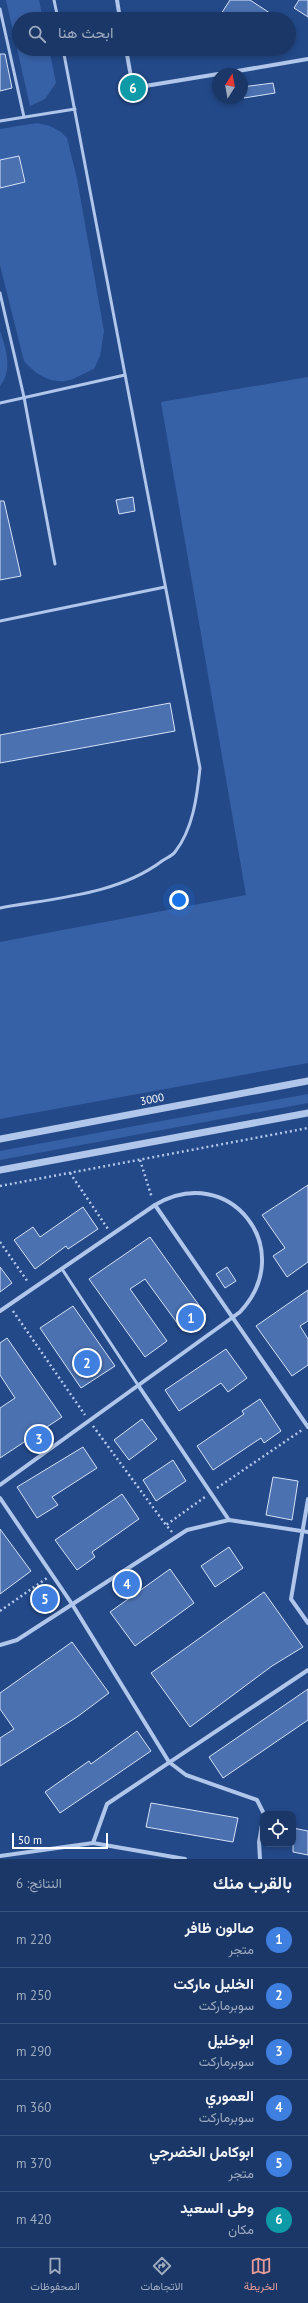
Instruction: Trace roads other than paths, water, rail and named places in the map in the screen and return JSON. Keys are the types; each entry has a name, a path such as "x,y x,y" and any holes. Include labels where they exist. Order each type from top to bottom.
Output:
{"street":[{"path":"117,0 119,12"},
{"path":"127,56 133,88 212,75"},
{"path":"248,69 308,59"},
{"name":"3000","path":"0,1139 308,1082"},
{"path":"0,1170 308,1113"},
{"path":"0,1311 155,1205 175,1196 191,1193 207,1194 228,1201 241,1211 251,1223 260,1243 263,1264 261,1275 250,1299 231,1318 0,1485"},
{"path":"155,1205 231,1318 308,1426"},
{"path":"138,1385 229,1520"},
{"path":"0,1498 72,1604 169,1762 186,1775 257,1800 262,1811"},
{"path":"308,1499 291,1599 308,1623"},
{"path":"0,1645 17,1640 187,1530 229,1520 308,1532"},
{"path":"93,1843 107,1804 308,1670"},
{"path":"260,1833 258,1842 260,1859"},
{"path":"0,1856 93,1843 185,1859"}],"lane":[{"path":"54,0 57,12"},
{"path":"0,9 24,117"},
{"path":"0,908 111,887 149,871 174,853 188,827 197,798 200,768 164,587 64,56"},
{"path":"0,121 75,109"},
{"path":"0,293 24,397 55,564"},
{"path":"0,402 125,375"},
{"path":"0,621 164,587"},
{"path":"62,1269 138,1385"}],"place":[{"name":"وطى السعيد","path":"133,88"},
{"name":"صالون ظافر","path":"191,1318"},
{"name":"الخليل ماركت","path":"87,1363"},
{"name":"ابوخليل","path":"39,1439"},
{"name":"العموري","path":"127,1584"},
{"name":"ابوكامل الخضرجي","path":"45,1599"}]}
